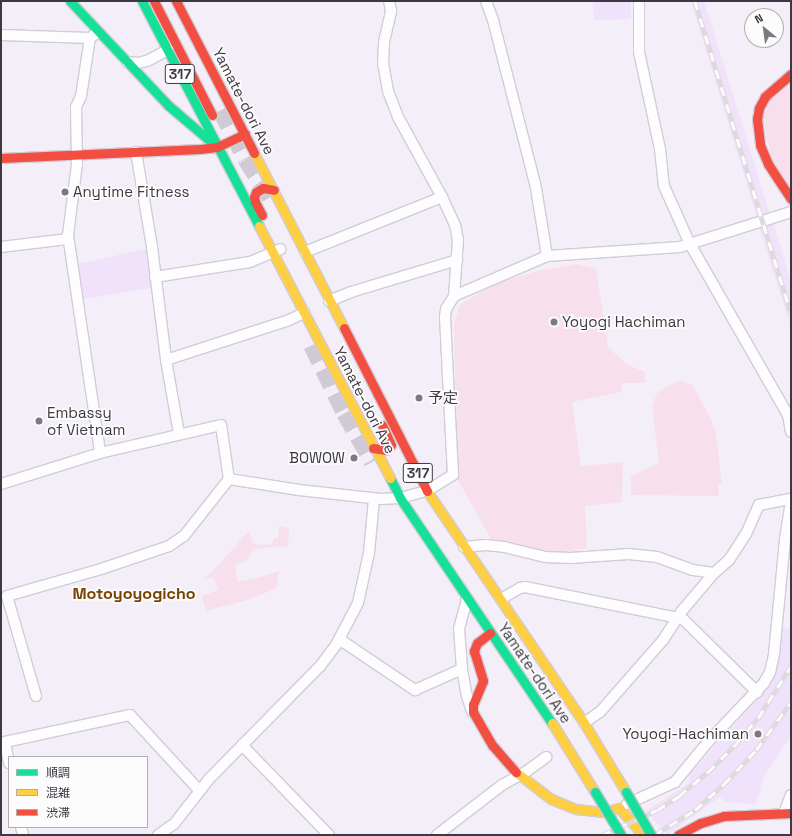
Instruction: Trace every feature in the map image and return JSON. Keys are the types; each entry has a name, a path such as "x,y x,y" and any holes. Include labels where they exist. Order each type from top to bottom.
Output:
{"main road":[{"path":"70,1 94,35 127,62 182,118 217,147"},
{"name":"Yamate-dori Ave","path":"142,1 217,147 276,251 304,313 400,498 561,737 621,835"},
{"path":"154,1 212,115"},
{"name":"Yamate-dori Ave","path":"176,1 427,491 584,723 651,835"},
{"path":"791,74 765,97 759,108 757,120 760,144 768,164 791,199"},
{"path":"1,158 217,147 245,134"},
{"path":"274,190 263,188 259,189 254,196 276,251"},
{"path":"360,360 375,411 391,445 386,450 373,448"},
{"path":"490,633 477,643 475,647 474,655 481,670 483,681 473,705 473,712 493,746 519,775 551,799 576,809 604,812 619,808 643,835"},
{"path":"678,835 701,823 724,816 788,813"}],"street":[{"path":"229,479 374,499 400,498 427,491 453,475 445,317 446,309 454,296 458,240 456,225 398,117 388,91 383,63 384,42 391,10 388,1"},
{"path":"486,1 493,20 536,188 547,256"},
{"path":"640,1 639,52 660,149 664,186 690,244 788,415 791,432"},
{"path":"1,35 94,35 81,96 76,107 77,154 68,239 100,453"},
{"path":"127,62 138,63 168,50"},
{"path":"136,152 178,434"},
{"path":"305,252 442,197"},
{"path":"454,296 547,256 680,247 791,212"},
{"path":"1,247 68,239"},
{"path":"155,277 250,262 276,251"},
{"path":"329,301 351,292 456,260"},
{"path":"166,360 289,320 304,313"},
{"path":"1,484 100,453 221,425 229,479 184,536 169,546 101,569 7,596 36,696"},
{"path":"158,835 174,824 200,791 242,745 321,664 340,639 358,603 361,593 368,553 374,499"},
{"path":"584,723 600,712 663,640 682,612 714,573 729,560 737,550 759,505 791,499"},
{"path":"619,808 675,782 707,743 757,692 770,672 774,654 785,539 791,502"},
{"path":"464,547 486,545 504,547 545,557 571,558 636,554 657,557 693,570 714,573"},
{"path":"501,599 520,588 525,587 679,618 684,620 757,692"},
{"path":"467,599 459,629 462,669 467,696 473,712"},
{"path":"340,639 415,690 462,669"},
{"path":"8,757 5,742 130,715 200,791"},
{"path":"242,745 329,835"},
{"path":"437,835 502,785 546,757"},
{"path":"788,813 791,795"}],"shaded area":[{"path":"593,1 631,1 631,19 594,20"},
{"path":"691,1 704,1 770,214 757,218"},
{"path":"791,82 791,189 773,161 766,135 764,118 765,106"},
{"path":"773,222 791,283 791,327 759,227"},
{"path":"146,249 151,288 83,299 77,264"},
{"path":"576,264 596,269 608,347 626,364 645,372 645,383 622,383 621,392 572,402 581,466 623,462 622,502 585,506 587,548 560,553 534,549 491,539 458,480 454,324 460,305 496,283 538,271"},
{"path":"680,381 692,384 710,417 716,433 722,485 718,485 719,496 631,495 631,476 659,463 652,407 657,393 667,386"},
{"path":"279,526 289,528 288,547 279,546 254,549 247,560 235,566 237,582 279,571 275,589 244,601 206,611 202,596 218,590 213,577 204,580 204,577 212,572 247,533 251,536 252,543 259,545 272,544 274,538 278,538"},
{"path":"783,628 791,629 791,735 763,778 756,804 726,802 720,797 668,835 646,811 689,783 690,774 768,688 778,666"}],"tunnel":[{"path":"221,110 246,159 273,201"},
{"path":"312,345 345,413 373,462"}],"railway":[{"path":"695,1 791,313"},
{"path":"602,835 657,810 679,796 708,772 735,745 758,718 791,666"},
{"path":"654,835 695,810 724,784 756,750 791,702"}],"traffic: fast":[{"path":"70,1 169,106 217,147"},
{"path":"142,1 259,226"},
{"path":"390,478 400,498 552,723"},
{"path":"595,792 621,835"},
{"path":"626,792 651,835"}],"traffic: slow":[{"path":"254,153 344,328"},
{"path":"259,226 390,478"},
{"path":"427,491 584,723 626,792"},
{"path":"552,723 595,792"},
{"path":"516,772 551,799 576,809 604,812 619,808 643,835"}],"traffic: jam":[{"path":"154,1 212,115"},
{"path":"176,1 254,153"},
{"path":"791,74 765,97 759,108 757,119 760,145 768,164 791,199"},
{"path":"1,158 200,149 217,147 245,134"},
{"path":"262,215 255,202 254,197 256,192 263,188 274,190"},
{"path":"344,328 427,491"},
{"path":"373,448 386,450 391,445 382,425"},
{"path":"490,633 477,643 474,651 483,681 473,705 473,712 493,746 516,772"},
{"path":"678,835 701,823 724,816 791,813"}],"place":[{"name":"Anytime Fitness","path":"65,192"},
{"name":"Yoyogi Hachiman","path":"554,322"},
{"name":"予定","path":"419,398"},
{"name":"Embassy of Vietnam","path":"39,421"},
{"name":"BOWOW","path":"354,458"},
{"name":"Yoyogi-Hachiman","path":"758,734"}],"district":[{"name":"Motoyoyogicho","path":"134,594"}]}
